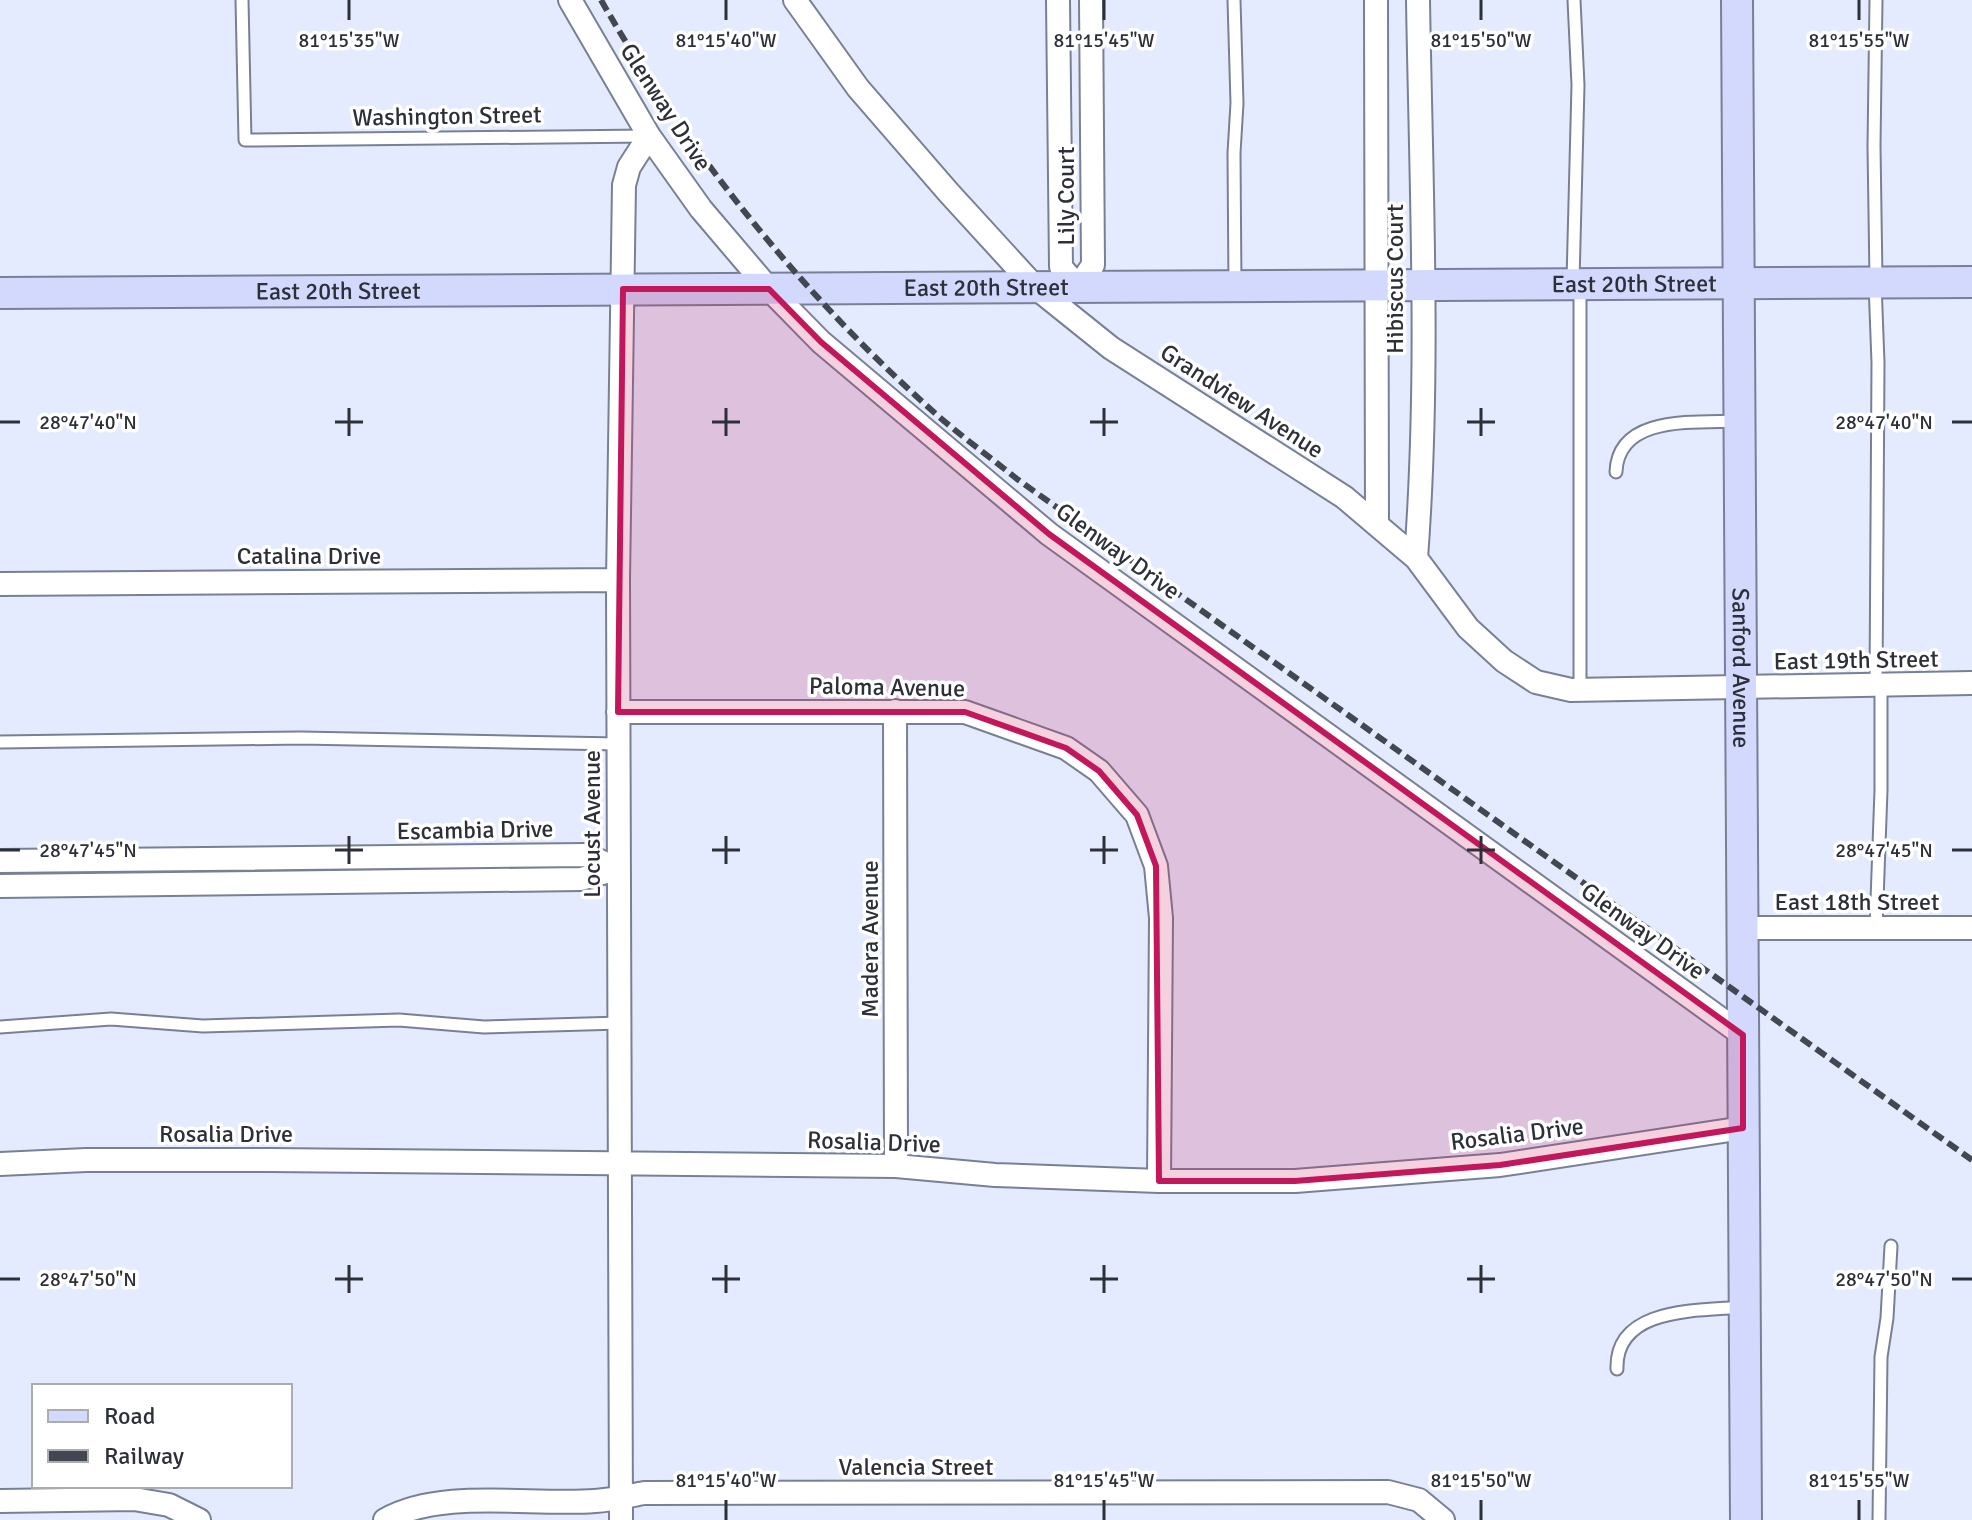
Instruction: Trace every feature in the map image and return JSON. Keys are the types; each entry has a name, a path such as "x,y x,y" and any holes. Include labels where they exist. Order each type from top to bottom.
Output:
{"street":[{"name":"Glenway Drive","path":"570,0 649,136 701,209 769,289 821,342 1049,534 1743,1035"},
{"name":"Grandview Avenue","path":"795,0 858,88 1035,287 1111,348 1344,497 1416,558 1468,628 1504,661 1536,682 1580,690 1741,689"},
{"name":"Lily Court","path":"1058,0 1061,267 1078,287 1093,265 1091,0"},
{"name":"Hibiscus Court","path":"1376,0 1377,525"},
{"name":"Hibiscus Court","path":"1416,558 1423,287 1418,0"},
{"name":"Sanford Avenue","path":"1737,0 1746,1520"},
{"name":"Locust Avenue","path":"621,1509 617,869 624,185 629,167 649,136"},
{"name":"East 20th Street","path":"0,293 1972,282"},
{"name":"Catalina Drive","path":"0,584 618,580"},
{"name":"East 19th Street","path":"1741,689 1972,683"},
{"name":"Madera Avenue","path":"895,711 896,1166"},
{"name":"Paloma Avenue","path":"618,712 965,712 1066,748 1099,771 1137,815 1156,866 1161,918 1159,1181"},
{"name":"Escambia Drive","path":"5,861 587,855 617,869"},
{"name":"Escambia Drive","path":"5,885 581,879 617,869"},
{"name":"East 18th Street","path":"1742,928 1972,928"},
{"name":"Rosalia Drive","path":"0,1164 86,1160 269,1160 896,1166 995,1175 1159,1181 1295,1181 1485,1167 1743,1128"},
{"name":"Valencia Street","path":"385,1520 404,1509 433,1503 596,1501 621,1509 644,1493 1388,1492 1419,1500 1443,1520"},
{"path":"0,1501 134,1499 169,1505 199,1520"}],"lane":[{"name":"Washington Street","path":"242,0 245,140 649,136"},
{"path":"1234,0 1237,103 1234,153 1235,287"},
{"path":"1574,0 1578,100 1576,285 1580,690"},
{"path":"1876,0 1874,146 1881,790 1876,928"},
{"path":"1616,472 1616,457 1635,434 1673,424 1739,421"},
{"path":"0,742 301,738 618,744"},
{"path":"5,861 5,885"},
{"path":"0,1027 111,1019 203,1026 399,1020 484,1027 620,1023"},
{"path":"1879,1520 1881,1357 1887,1318 1891,1246"},
{"path":"1617,1369 1616,1356 1637,1325 1669,1314 1745,1307"}],"highlighted area":[{"path":"623,289 769,289 821,342 1049,534 1743,1035 1743,1128 1500,1165 1295,1181 1159,1181 1156,866 1137,815 1099,771 1066,748 965,712 618,712"}],"railway":[{"path":"601,0 672,113 752,221 840,322 946,422 1017,479 1972,1160"}]}
